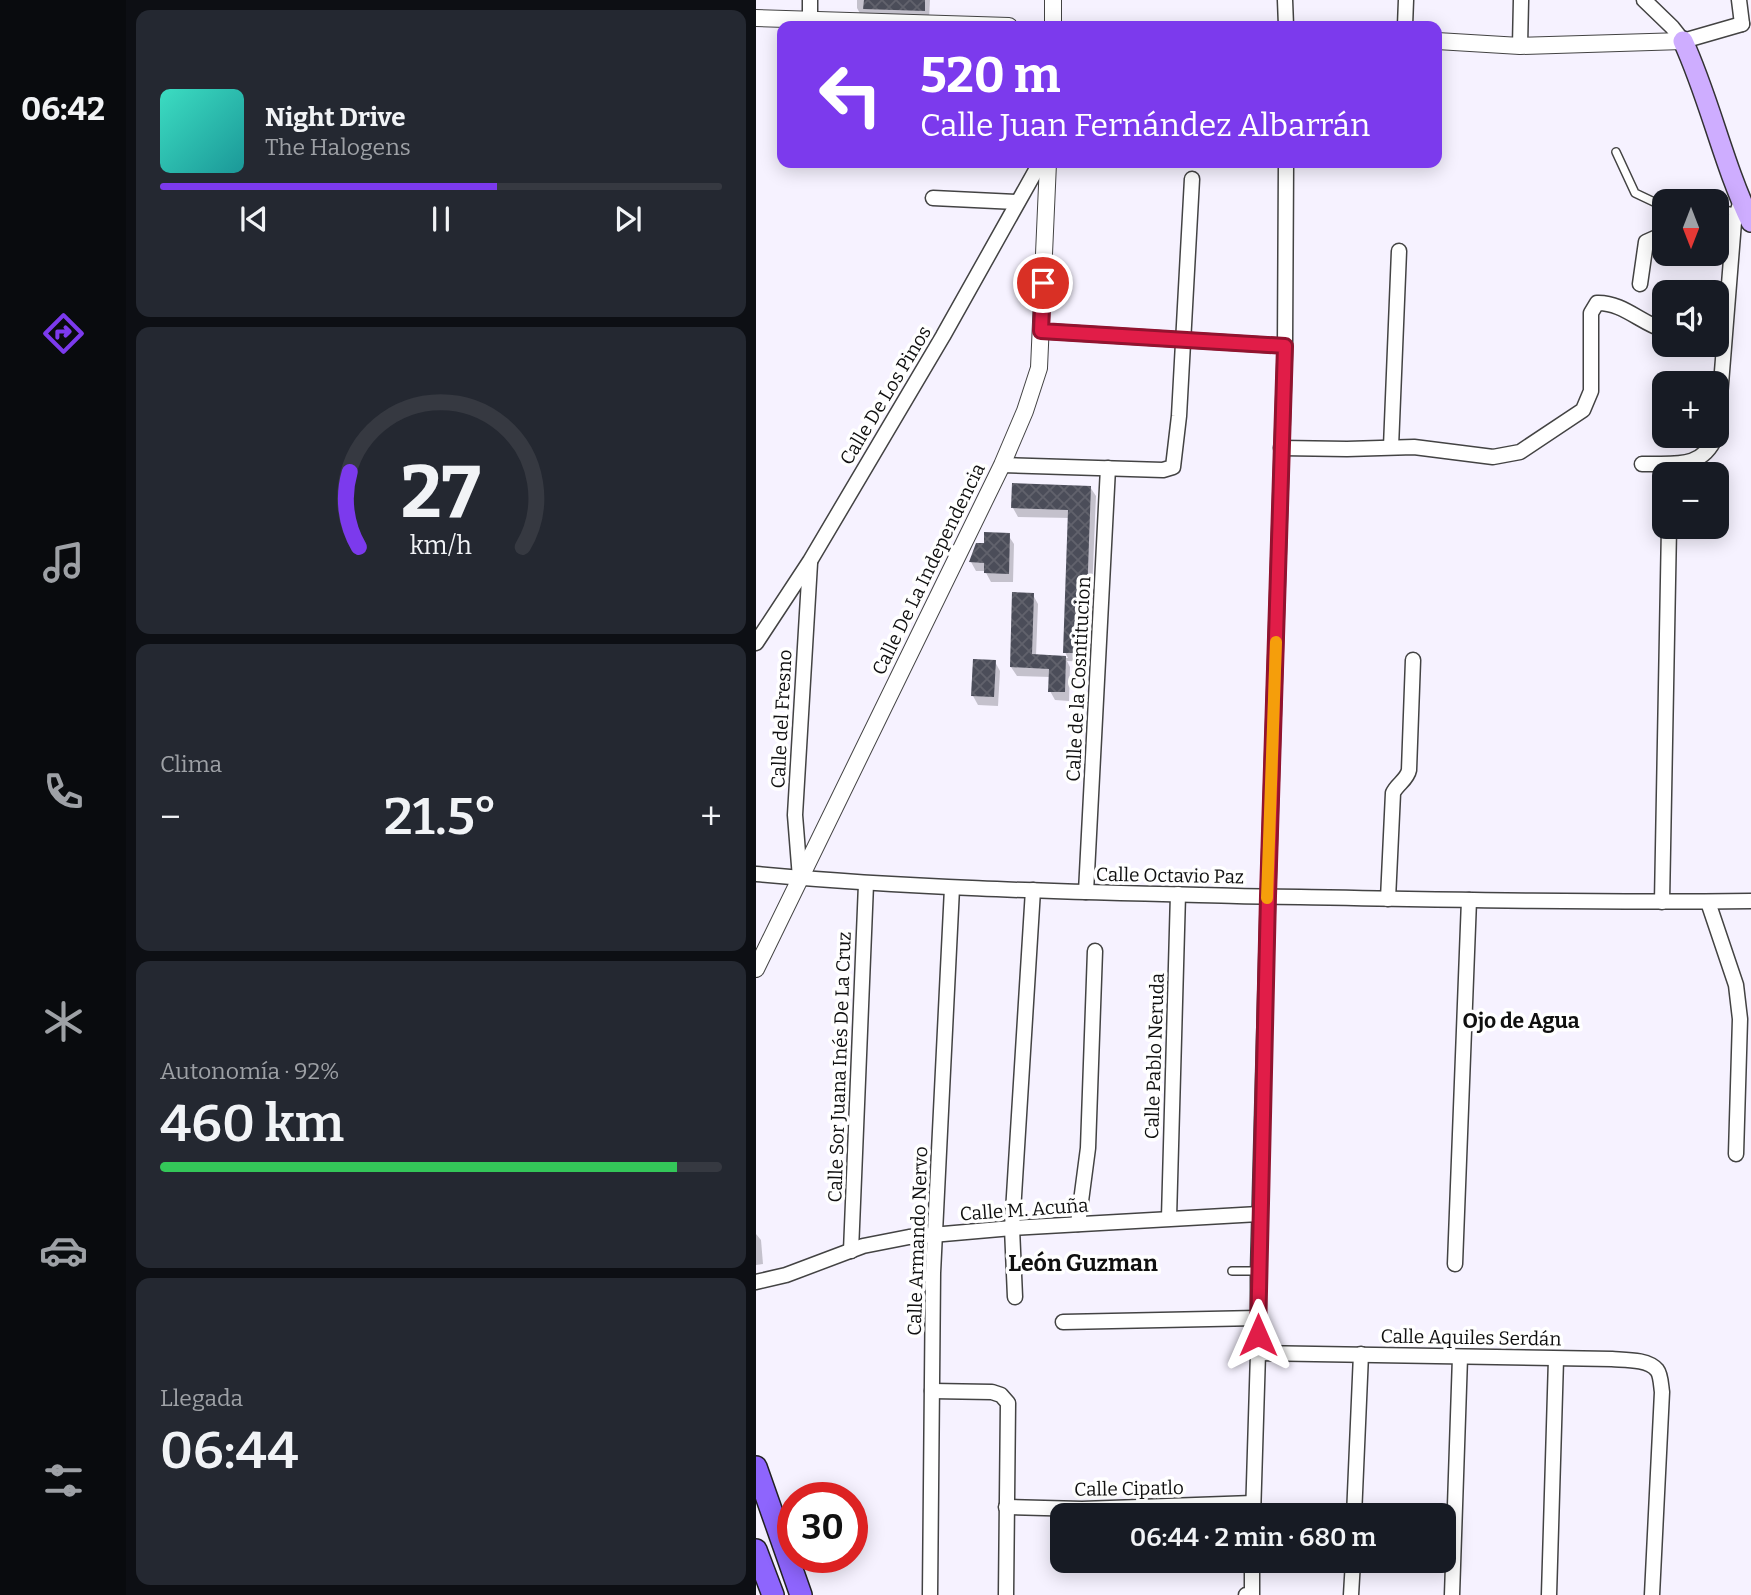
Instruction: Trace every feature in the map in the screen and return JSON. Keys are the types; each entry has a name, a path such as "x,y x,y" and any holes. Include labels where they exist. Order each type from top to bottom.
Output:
{"main road":[{"path":"1683,41 1700,79 1741,214"},
{"path":"756,1467 761,1504 801,1595"},
{"path":"756,1550 773,1595"}],"street":[{"path":"810,0 810,20"},
{"path":"1053,21 1054,0"},
{"path":"1285,0 1286,21"},
{"path":"1405,21 1406,0"},
{"path":"1520,46 1521,0"},
{"path":"1644,0 1683,41"},
{"path":"1442,41 1520,46 1683,41 1746,28 1740,0"},
{"path":"756,18 843,21"},
{"name":"Calle De Los Pinos","path":"756,643 810,561 943,336 1037,168"},
{"name":"Calle De La Independencia","path":"756,969 1026,411 1039,368 1048,168"},
{"path":"1253,1503 1259,1214 1285,346 1286,168"},
{"path":"1002,465 1163,470 1169,469 1175,463 1192,179"},
{"path":"933,198 1016,202"},
{"path":"1729,290 1741,214"},
{"path":"1640,284 1646,242 1652,239"},
{"path":"1391,447 1399,251"},
{"path":"1282,448 1424,447 1462,455 1493,457 1520,452 1583,410 1591,391 1591,313 1597,303 1610,303 1652,326"},
{"path":"1041,331 1285,346"},
{"path":"1642,464 1692,462 1710,448"},
{"name":"Calle de la Cosntitucion","path":"1086,892 1108,468"},
{"path":"1662,902 1669,539"},
{"name":"Calle del Fresno","path":"800,878 795,816 810,561"},
{"path":"1388,899 1393,793 1407,777 1409,770 1413,660"},
{"name":"Calle Octavio Paz","path":"756,874 866,884 1086,892 1388,899 1751,901"},
{"name":"Calle Sor Juana Inés De La Cruz","path":"851,1251 866,884"},
{"name":"Calle Armando Nervo","path":"930,1595 936,1236 952,888"},
{"path":"1015,1297 1012,1228 1033,890"},
{"name":"Calle Pablo Neruda","path":"1169,1218 1178,894"},
{"path":"1455,1264 1469,900"},
{"path":"1708,902 1736,985 1740,1018 1736,1154"},
{"path":"1078,1224 1088,1148 1095,951"},
{"name":"Calle M. Acuña","path":"756,1282 786,1275 888,1240 1012,1228 1259,1214"},
{"path":"1063,1322 1258,1318"},
{"name":"Calle Aquiles Serdán","path":"1258,1353 1612,1359 1655,1368 1659,1372 1662,1392 1652,1595"},
{"path":"1355,1503 1361,1354"},
{"path":"1451,1595 1460,1357"},
{"path":"1549,1595 1556,1359"},
{"path":"932,1391 992,1392 1005,1398 1009,1413 1006,1595"},
{"name":"Calle Cipatlo","path":"1006,1507 1050,1508"},
{"path":"1246,1595 1252,1595 1252,1573"},
{"path":"1351,1595 1352,1573"}],"lane":[{"path":"1616,152 1634,192 1652,201"},
{"path":"1232,1271 1258,1271"}],"building":[{"path":"864,0 925,0 925,11 863,9"},
{"path":"1012,483 1091,486 1085,653 1063,653 1068,510 1011,508"},
{"path":"984,532 1010,533 1009,574 984,573 984,563 969,562 976,543 984,543"},
{"path":"1012,592 1034,593 1032,654 1066,656 1065,692 1048,692 1049,669 1010,667"},
{"path":"973,659 996,660 994,697 971,696"}],"slow traffic":[{"path":"1267,898 1276,642"}],"district":[{"name":"Ojo de Agua","path":"1521,1021"},
{"name":"León Guzman","path":"1083,1263"}],"route":[{"path":"1043,283 1041,331 1285,346 1258,1335"}]}
